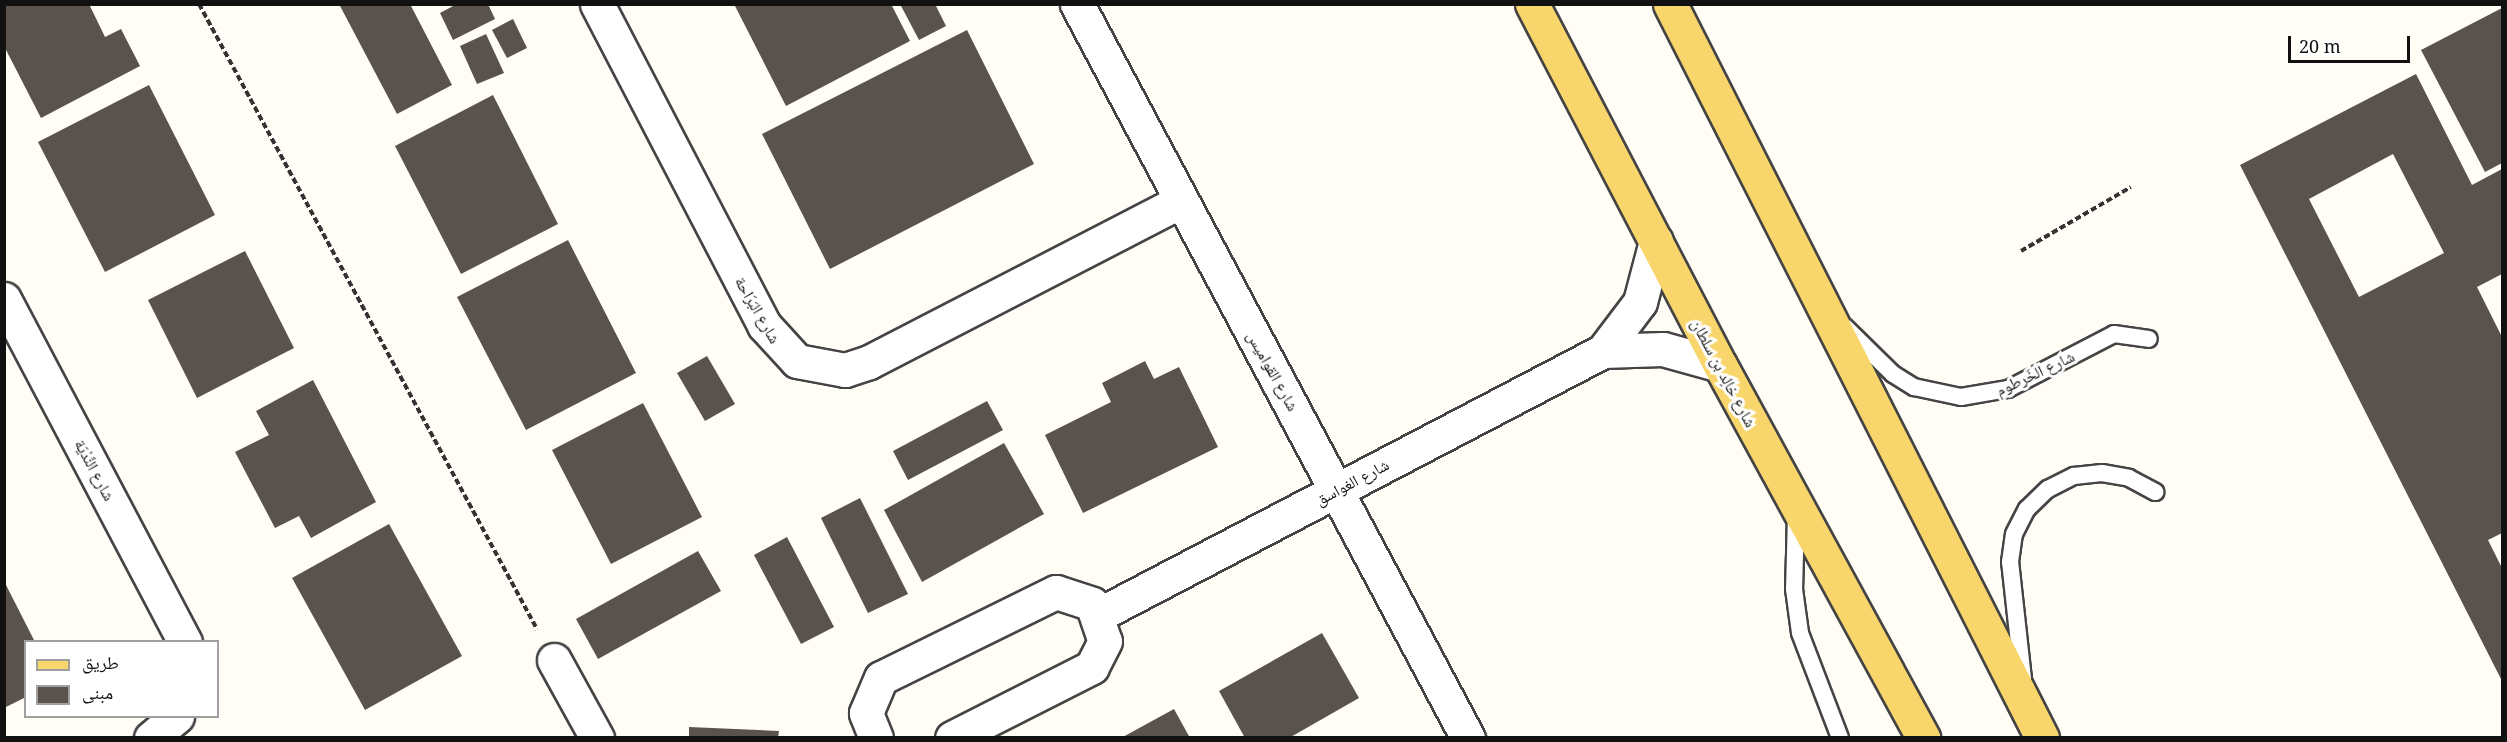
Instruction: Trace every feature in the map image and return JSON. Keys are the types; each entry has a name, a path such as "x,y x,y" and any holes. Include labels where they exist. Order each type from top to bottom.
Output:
{"main road":[{"name":"شارع خالِد بن سلطان","path":"1532,4 1720,365 1923,738"},
{"path":"1670,4 1810,290 2042,738"}],"street":[{"name":"شارع البَرَاحة","path":"597,4 764,324 797,362 845,370 869,362 1179,202"},
{"name":"شارع القواميس","path":"1077,4 1179,202 1338,489 1468,738"},
{"name":"شارع الغواسق","path":"1604,351 1640,302 1656,241"},
{"name":"شارع النَّدْيَة","path":"4,299 183,640"},
{"name":"شارع الغواسق","path":"1100,614 1604,351 1663,349 1720,365"},
{"path":"876,738 866,713 880,678 1056,592 1082,596 1100,614 1105,642 1092,667 952,738"},
{"path":"554,660 597,738"},
{"path":"151,738 176,718"}],"lane":[{"name":"شارع الخَرطوم","path":"1810,290 1893,374 1949,396 2008,389 2114,334 2149,339"},
{"path":"2026,709 2010,562 2014,534 2027,509 2056,485 2102,472 2129,478 2155,492"},
{"path":"1796,506 1794,589 1800,633 1840,738"}],"path":[{"path":"199,4 554,660"},
{"path":"2021,251 2131,187"}],"building":[{"path":"4,4 89,4 105,37 121,29 140,66 41,118 4,46"},
{"path":"339,4 410,4 452,85 397,114"},
{"path":"457,4 488,4 495,19 453,40 440,13"},
{"path":"734,4 891,4 910,41 786,106"},
{"path":"900,4 935,4 946,26 919,40"},
{"path":"2502,8 2502,163 2485,172 2421,50"},
{"path":"513,19 527,48 507,58 492,30"},
{"path":"967,30 1034,164 830,269 762,134"},
{"path":"486,34 504,73 477,84 460,46"},
{"path":"2416,74 2472,185 2502,169 2502,274 2477,287 2502,337 2502,533 2488,540 2502,568 2502,681 2240,165","holes":["2393,154 2444,253 2359,297 2309,199"]},
{"path":"149,85 215,215 105,272 38,142"},
{"path":"493,95 558,224 461,274 395,146"},
{"path":"568,240 636,373 526,430 457,297"},
{"path":"245,251 294,348 197,398 148,300"},
{"path":"707,356 735,404 705,421 677,373"},
{"path":"1145,361 1154,379 1179,367 1218,447 1083,513 1045,435 1111,402 1102,383"},
{"path":"313,380 376,502 311,538 299,516 275,528 235,452 269,435 256,411"},
{"path":"987,401 1003,430 908,480 893,451"},
{"path":"643,403 702,517 611,564 552,450"},
{"path":"1004,443 1044,514 922,582 884,510"},
{"path":"860,498 908,594 868,613 821,518"},
{"path":"389,524 462,656 365,710 292,578"},
{"path":"787,537 834,627 801,644 754,555"},
{"path":"698,551 721,591 598,659 576,619"},
{"path":"4,581 34,640 24,640 24,698 4,708"},
{"path":"1322,633 1359,698 1289,738 1245,738 1219,691"},
{"path":"1174,709 1190,738 1121,738"},
{"path":"689,727 779,731 778,738 689,738"}]}
